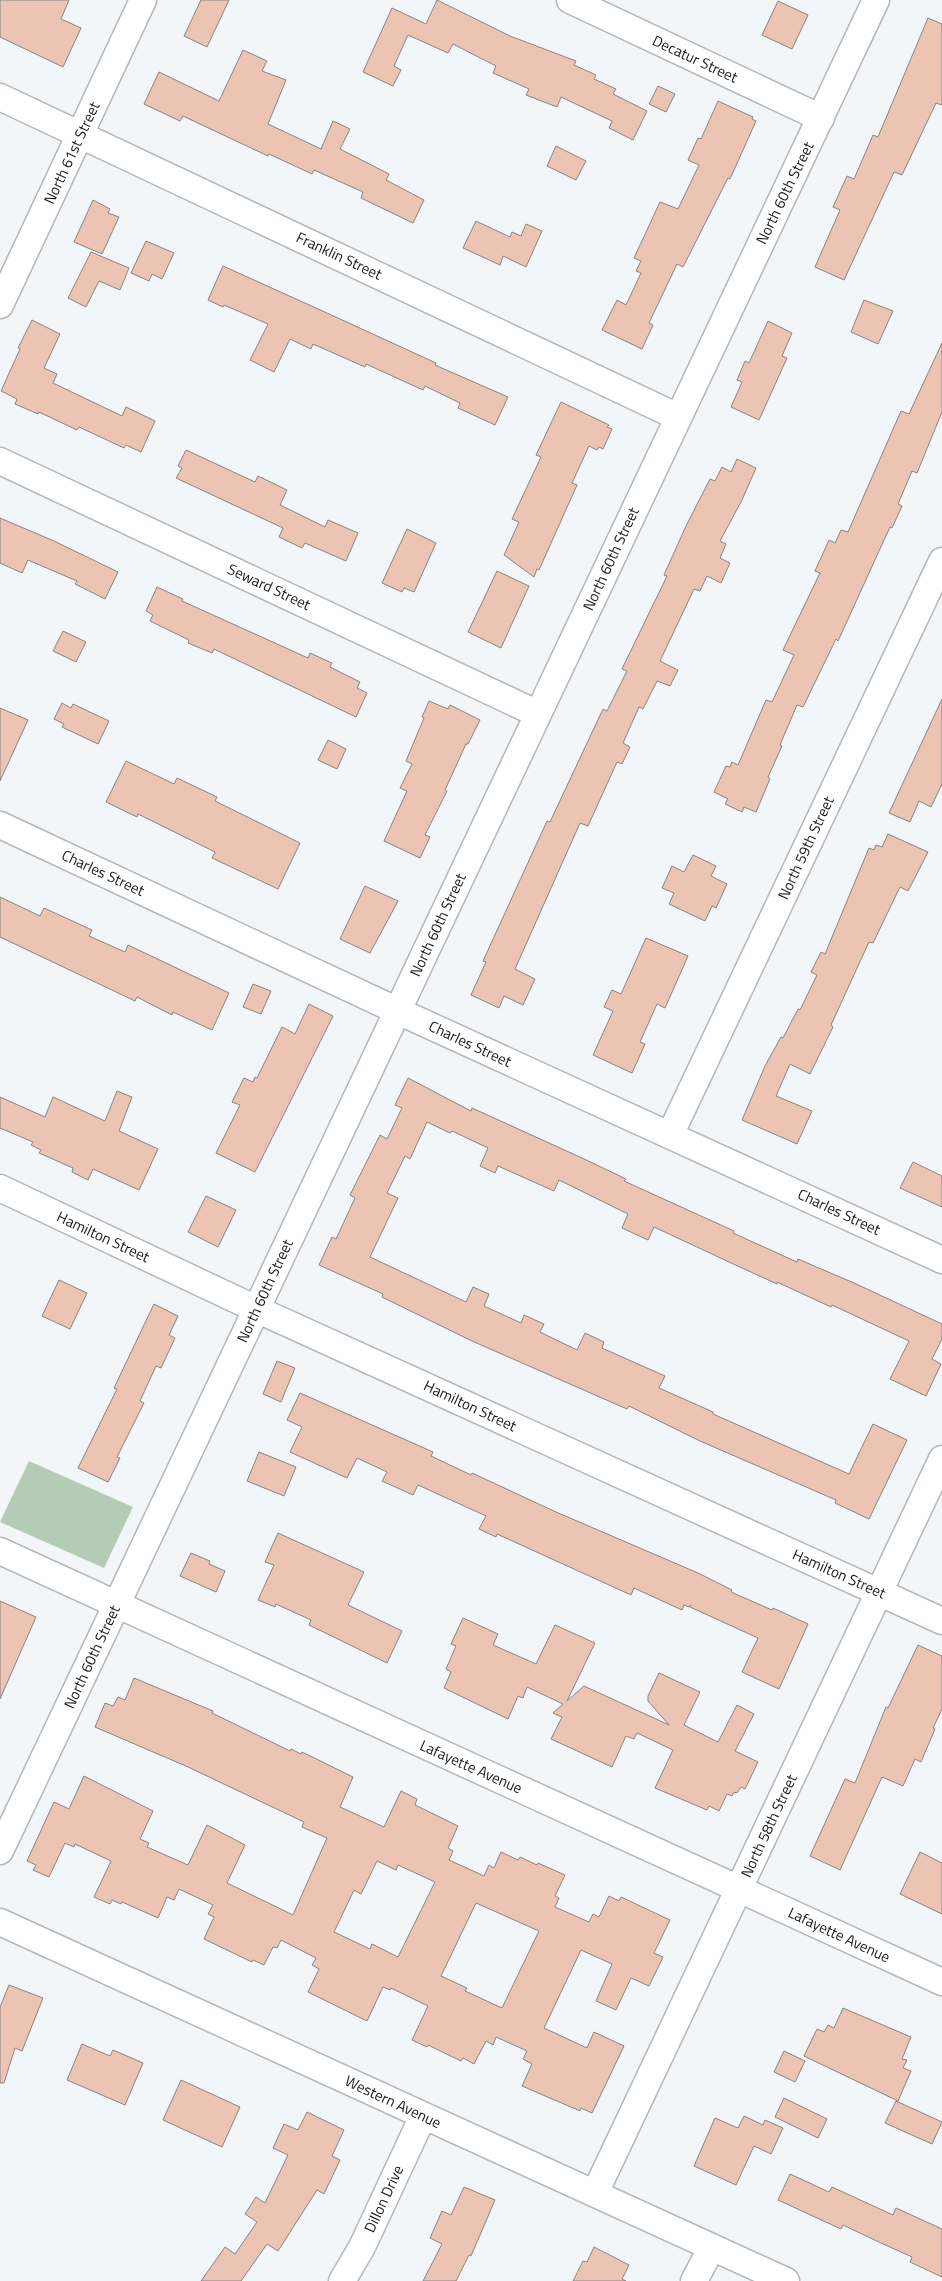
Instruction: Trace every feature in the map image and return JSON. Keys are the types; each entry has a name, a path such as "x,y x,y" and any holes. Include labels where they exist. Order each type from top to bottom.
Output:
{"street":[{"name":"North 61st Street","path":"0,305 143,0"},
{"name":"Decatur Street","path":"570,0 821,118"},
{"name":"North 60th Street","path":"0,1851 876,0"},
{"name":"Franklin Street","path":"0,97 678,417"},
{"name":"Seward Street","path":"0,461 538,714"},
{"name":"North 59th Street","path":"670,1135 942,561"},
{"name":"Charles Street","path":"0,825 398,1011 942,1260"},
{"name":"Hamilton Street","path":"0,1188 256,1309 942,1621"},
{"name":"North 58th Street","path":"595,2194 942,1459"},
{"name":"Lafayette Avenue","path":"0,1552 942,1982"},
{"name":"Western Avenue","path":"0,1922 786,2281"},
{"name":"Dillon Drive","path":"342,2281 362,2248 423,2116"},
{"path":"694,2281 712,2247"}],"green space":[{"path":"29,1461 133,1507 104,1568 0,1522"}],"building":[{"path":"0,0 69,0 61,19 81,28 63,67 0,37"},
{"path":"201,0 229,0 207,47 184,36"},
{"path":"437,0 510,36 576,61 574,65 596,75 594,79 616,89 613,94 647,111 633,140 609,128 612,121 561,97 557,107 526,95 529,89 493,73 496,66 453,44 448,53 408,35 394,66 401,70 393,86 363,72 392,8 426,24"},
{"path":"778,1 808,15 792,49 762,35"},
{"path":"928,18 942,24 942,105 936,103 902,175 894,172 844,280 815,267 840,210 833,207 847,176 854,179 873,135 878,137"},
{"path":"243,50 267,61 262,71 286,80 268,124 321,149 333,121 350,129 340,149 389,174 386,180 424,200 413,223 361,198 363,192 314,170 312,174 269,154 268,156 183,116 180,121 144,104 159,72 219,101"},
{"path":"658,86 675,94 666,112 649,104"},
{"path":"718,101 753,117 752,119 756,121 730,179 728,178 683,267 677,264 649,323 653,325 642,349 602,330 617,300 626,305 641,273 636,271 641,261 634,258 660,202 678,209 699,165 688,160 698,138 701,139"},
{"path":"556,146 586,161 576,180 547,166"},
{"path":"93,200 110,209 108,213 119,217 102,254 74,242"},
{"path":"476,221 510,237 512,232 521,236 526,224 542,231 526,267 503,256 500,265 463,248"},
{"path":"146,241 174,253 162,279 152,274 149,281 131,273"},
{"path":"91,252 129,268 120,290 99,281 86,307 68,298"},
{"path":"223,266 508,397 495,425 458,408 460,403 425,386 423,390 366,364 365,367 313,344 311,349 290,339 274,372 250,360 268,324 208,300"},
{"path":"864,300 893,311 878,344 851,332"},
{"path":"32,320 60,334 44,368 57,374 53,383 122,416 126,407 155,421 141,452 126,445 124,448 79,427 77,430 39,412 38,414 15,404 17,399 1,391 20,349 18,348"},
{"path":"768,321 792,333 782,356 787,358 759,420 731,407 742,382 737,380 745,361 749,363"},
{"path":"942,343 942,412 917,473 912,471 898,504 902,506 892,528 890,527 838,641 836,639 803,707 797,705 780,745 782,746 768,777 770,779 756,812 744,807 742,812 725,804 728,799 714,792 726,766 730,767 732,762 738,765 766,700 772,702 794,655 783,650 820,573 815,571 829,540 835,543 841,530 848,532 901,411 909,414"},
{"path":"561,402 609,425 607,427 612,429 603,449 599,447 597,450 589,446 572,483 577,485 539,570 537,569 534,577 504,555 519,522 512,519 541,457 536,455"},
{"path":"186,450 255,482 258,476 287,490 280,505 325,527 328,520 358,533 346,561 305,543 302,548 279,537 283,528 176,478 182,468 178,466"},
{"path":"737,459 756,468 742,500 720,541 726,544 720,558 730,563 721,583 707,576 700,591 694,589 660,661 678,670 670,686 657,681 643,709 639,707 623,743 630,747 622,764 617,762 588,826 580,823 515,969 535,979 523,1005 504,996 499,1008 471,995 486,962 483,961 547,821 550,822 603,709 607,711 627,671 622,669 667,576 664,575 686,526 710,479 715,481 722,467 731,472"},
{"path":"0,518 54,541 118,572 105,599 75,584 77,581 28,560 22,573 0,563"},
{"path":"407,529 436,543 414,592 404,588 402,592 382,583"},
{"path":"497,571 529,586 501,648 468,632"},
{"path":"157,587 183,599 182,601 308,658 310,653 332,663 330,667 360,682 357,688 367,693 356,717 214,649 212,653 188,643 189,640 150,621 153,615 146,611"},
{"path":"63,631 86,642 76,662 53,651"},
{"path":"942,699 942,784 931,807 919,801 910,822 889,813"},
{"path":"429,701 448,709 450,705 480,720 468,744 466,744 445,790 447,791 425,835 430,837 420,858 384,841 407,791 400,788 412,764 406,761"},
{"path":"62,703 71,708 73,704 109,721 98,744 62,727 64,724 54,719"},
{"path":"0,708 28,720 0,781"},
{"path":"328,740 346,749 337,769 318,760"},
{"path":"126,761 174,784 177,778 217,797 215,801 300,843 278,889 212,858 215,852 138,814 137,817 106,802"},
{"path":"888,834 928,852 908,891 900,887 873,943 869,942 831,1025 833,1027 810,1074 790,1064 776,1096 812,1111 797,1144 742,1120 765,1066 781,1037 783,1038 798,1009 800,1010 817,975 811,972 821,952 825,954 869,848 874,850 876,845 882,847"},
{"path":"693,855 716,866 711,876 727,884 716,908 712,906 705,921 669,904 674,893 662,888 672,866 684,872"},
{"path":"365,886 398,901 370,953 340,939"},
{"path":"0,897 40,916 44,908 92,930 89,936 125,952 128,945 229,993 212,1030 173,1012 172,1015 137,997 135,1001 0,937"},
{"path":"646,938 688,956 665,1008 657,1004 640,1042 645,1044 632,1073 593,1055 613,1011 604,1007 612,990 621,994"},
{"path":"253,984 271,991 261,1014 243,1007"},
{"path":"309,1004 333,1016 255,1172 216,1153 240,1105 232,1102 244,1078 253,1082 255,1077 257,1078 282,1027 295,1034"},
{"path":"408,1078 471,1111 472,1108 582,1158 626,1179 624,1181 734,1231 733,1233 797,1262 798,1259 854,1283 942,1324 942,1339 932,1359 941,1364 926,1396 890,1379 909,1341 832,1305 831,1307 777,1282 777,1284 654,1227 648,1240 622,1228 628,1214 559,1180 554,1191 498,1166 495,1173 480,1166 488,1148 452,1131 450,1133 427,1122 410,1159 405,1156 387,1193 398,1198 370,1257 466,1302 473,1287 489,1294 484,1306 521,1323 524,1315 544,1324 540,1332 577,1350 585,1333 604,1342 602,1348 665,1376 659,1388 849,1474 873,1424 907,1440 869,1519 835,1503 836,1500 700,1441 629,1406 627,1409 472,1341 382,1297 383,1294 319,1265 332,1237 336,1239 355,1198 350,1195 380,1135 387,1139 402,1108 395,1105"},
{"path":"117,1091 132,1097 119,1131 158,1149 139,1190 93,1169 88,1180 72,1172 73,1168 39,1153 41,1150 31,1145 33,1142 0,1128 0,1097 45,1117 53,1097 105,1121"},
{"path":"913,1162 942,1176 942,1207 900,1188"},
{"path":"206,1196 236,1210 218,1247 188,1232"},
{"path":"59,1280 87,1293 70,1329 42,1316"},
{"path":"154,1304 178,1316 169,1335 175,1338 161,1368 156,1366 140,1401 144,1403 117,1457 120,1458 108,1482 78,1468 117,1389 114,1388"},
{"path":"277,1361 295,1368 281,1402 263,1394"},
{"path":"300,1393 433,1452 431,1456 471,1475 472,1473 556,1512 698,1573 732,1590 731,1592 808,1624 779,1689 742,1672 758,1638 690,1607 691,1605 689,1607 684,1605 682,1610 634,1588 631,1595 497,1534 496,1537 479,1529 486,1516 418,1485 413,1495 382,1481 387,1472 357,1458 347,1478 290,1452 302,1427 287,1420"},
{"path":"259,1452 296,1467 284,1496 247,1481"},
{"path":"278,1533 364,1572 348,1605 402,1631 387,1663 309,1625 311,1620 276,1604 275,1607 258,1600 274,1565 265,1562"},
{"path":"191,1553 210,1561 209,1564 225,1571 216,1592 180,1576"},
{"path":"0,1601 36,1617 0,1699"},
{"path":"463,1618 498,1634 493,1645 536,1664 555,1625 595,1643 567,1701 584,1686 669,1725 648,1701 648,1696 659,1673 700,1692 684,1725 718,1742 737,1705 754,1714 735,1751 758,1762 745,1789 741,1787 732,1796 727,1794 719,1811 709,1806 707,1810 655,1788 673,1750 637,1733 634,1739 626,1736 612,1767 551,1739 562,1717 553,1713 563,1704 527,1687 523,1698 518,1696 508,1719 444,1688 451,1672 446,1669 456,1646 451,1644"},
{"path":"918,1645 942,1656 942,1709 921,1762 915,1759 903,1786 882,1777 840,1870 810,1856 845,1779 855,1783 886,1707 888,1708"},
{"path":"134,1678 213,1711 212,1713 290,1751 291,1749 301,1754 302,1752 353,1777 340,1807 384,1827 401,1791 417,1799 415,1805 458,1826 448,1848 453,1851 449,1860 484,1876 489,1865 494,1868 501,1852 518,1860 520,1857 537,1865 538,1863 565,1875 555,1896 559,1898 555,1907 589,1922 593,1914 599,1917 609,1896 619,1901 621,1897 670,1920 654,1953 663,1957 649,1986 631,1978 616,2010 596,2001 612,1964 581,1950 544,2028 587,2048 594,2032 624,2046 592,2113 581,2108 580,2111 522,2086 532,2064 523,2059 527,2051 496,2037 493,2045 486,2041 474,2064 463,2058 461,2061 428,2045 427,2047 412,2040 428,2006 391,1988 390,1990 383,1987 367,2021 308,1992 319,1969 312,1965 316,1958 281,1940 277,1948 273,1947 264,1965 253,1960 252,1962 204,1939 214,1917 208,1914 213,1905 179,1889 174,1900 167,1897 158,1918 122,1902 121,1904 112,1900 110,1904 94,1897 111,1861 75,1844 74,1847 65,1843 49,1877 33,1870 36,1865 27,1861 54,1802 69,1809 84,1776 153,1811 140,1839 149,1843 147,1847 188,1865 207,1825 245,1845 227,1883 293,1915 327,1838 302,1827 304,1822 188,1767 95,1727 105,1703 113,1706 118,1697 125,1700","holes":["377,1861 396,1870 398,1865 435,1882 398,1957 372,1944 370,1949 334,1932 354,1890 361,1894","476,1903 539,1931 502,2008 465,1991 467,1988 441,1976"]},
{"path":"920,1852 942,1863 942,1914 900,1894"},
{"path":"9,1985 43,1998 22,2051 15,2048 4,2083 0,2083 0,2007"},
{"path":"843,2008 911,2037 902,2059 907,2060 903,2068 911,2071 898,2101 804,2056 817,2029 824,2032 828,2025 834,2028"},
{"path":"82,2044 110,2056 113,2050 143,2063 125,2105 67,2080"},
{"path":"784,2051 805,2061 795,2082 774,2072"},
{"path":"181,2080 240,2107 222,2147 163,2120"},
{"path":"784,2098 827,2119 818,2138 775,2117"},
{"path":"896,2101 942,2122 932,2144 885,2123"},
{"path":"307,2112 344,2130 332,2156 340,2160 324,2194 317,2190 278,2251 267,2244 241,2281 201,2281 225,2247 235,2254 257,2222 245,2214 256,2197 265,2203 288,2155 273,2148 284,2124 298,2130"},
{"path":"744,2116 763,2125 765,2120 783,2128 771,2154 754,2146 736,2185 694,2166 715,2118 738,2128"},
{"path":"790,2174 829,2192 832,2187 893,2215 896,2208 942,2229 942,2277 910,2262 912,2257 843,2225 841,2229 778,2200"},
{"path":"464,2187 495,2200 471,2256 469,2255 456,2281 423,2281 442,2244 430,2238 442,2211 451,2215"},
{"path":"594,2247 629,2265 622,2279 626,2281 573,2281 583,2261 587,2262"}]}
